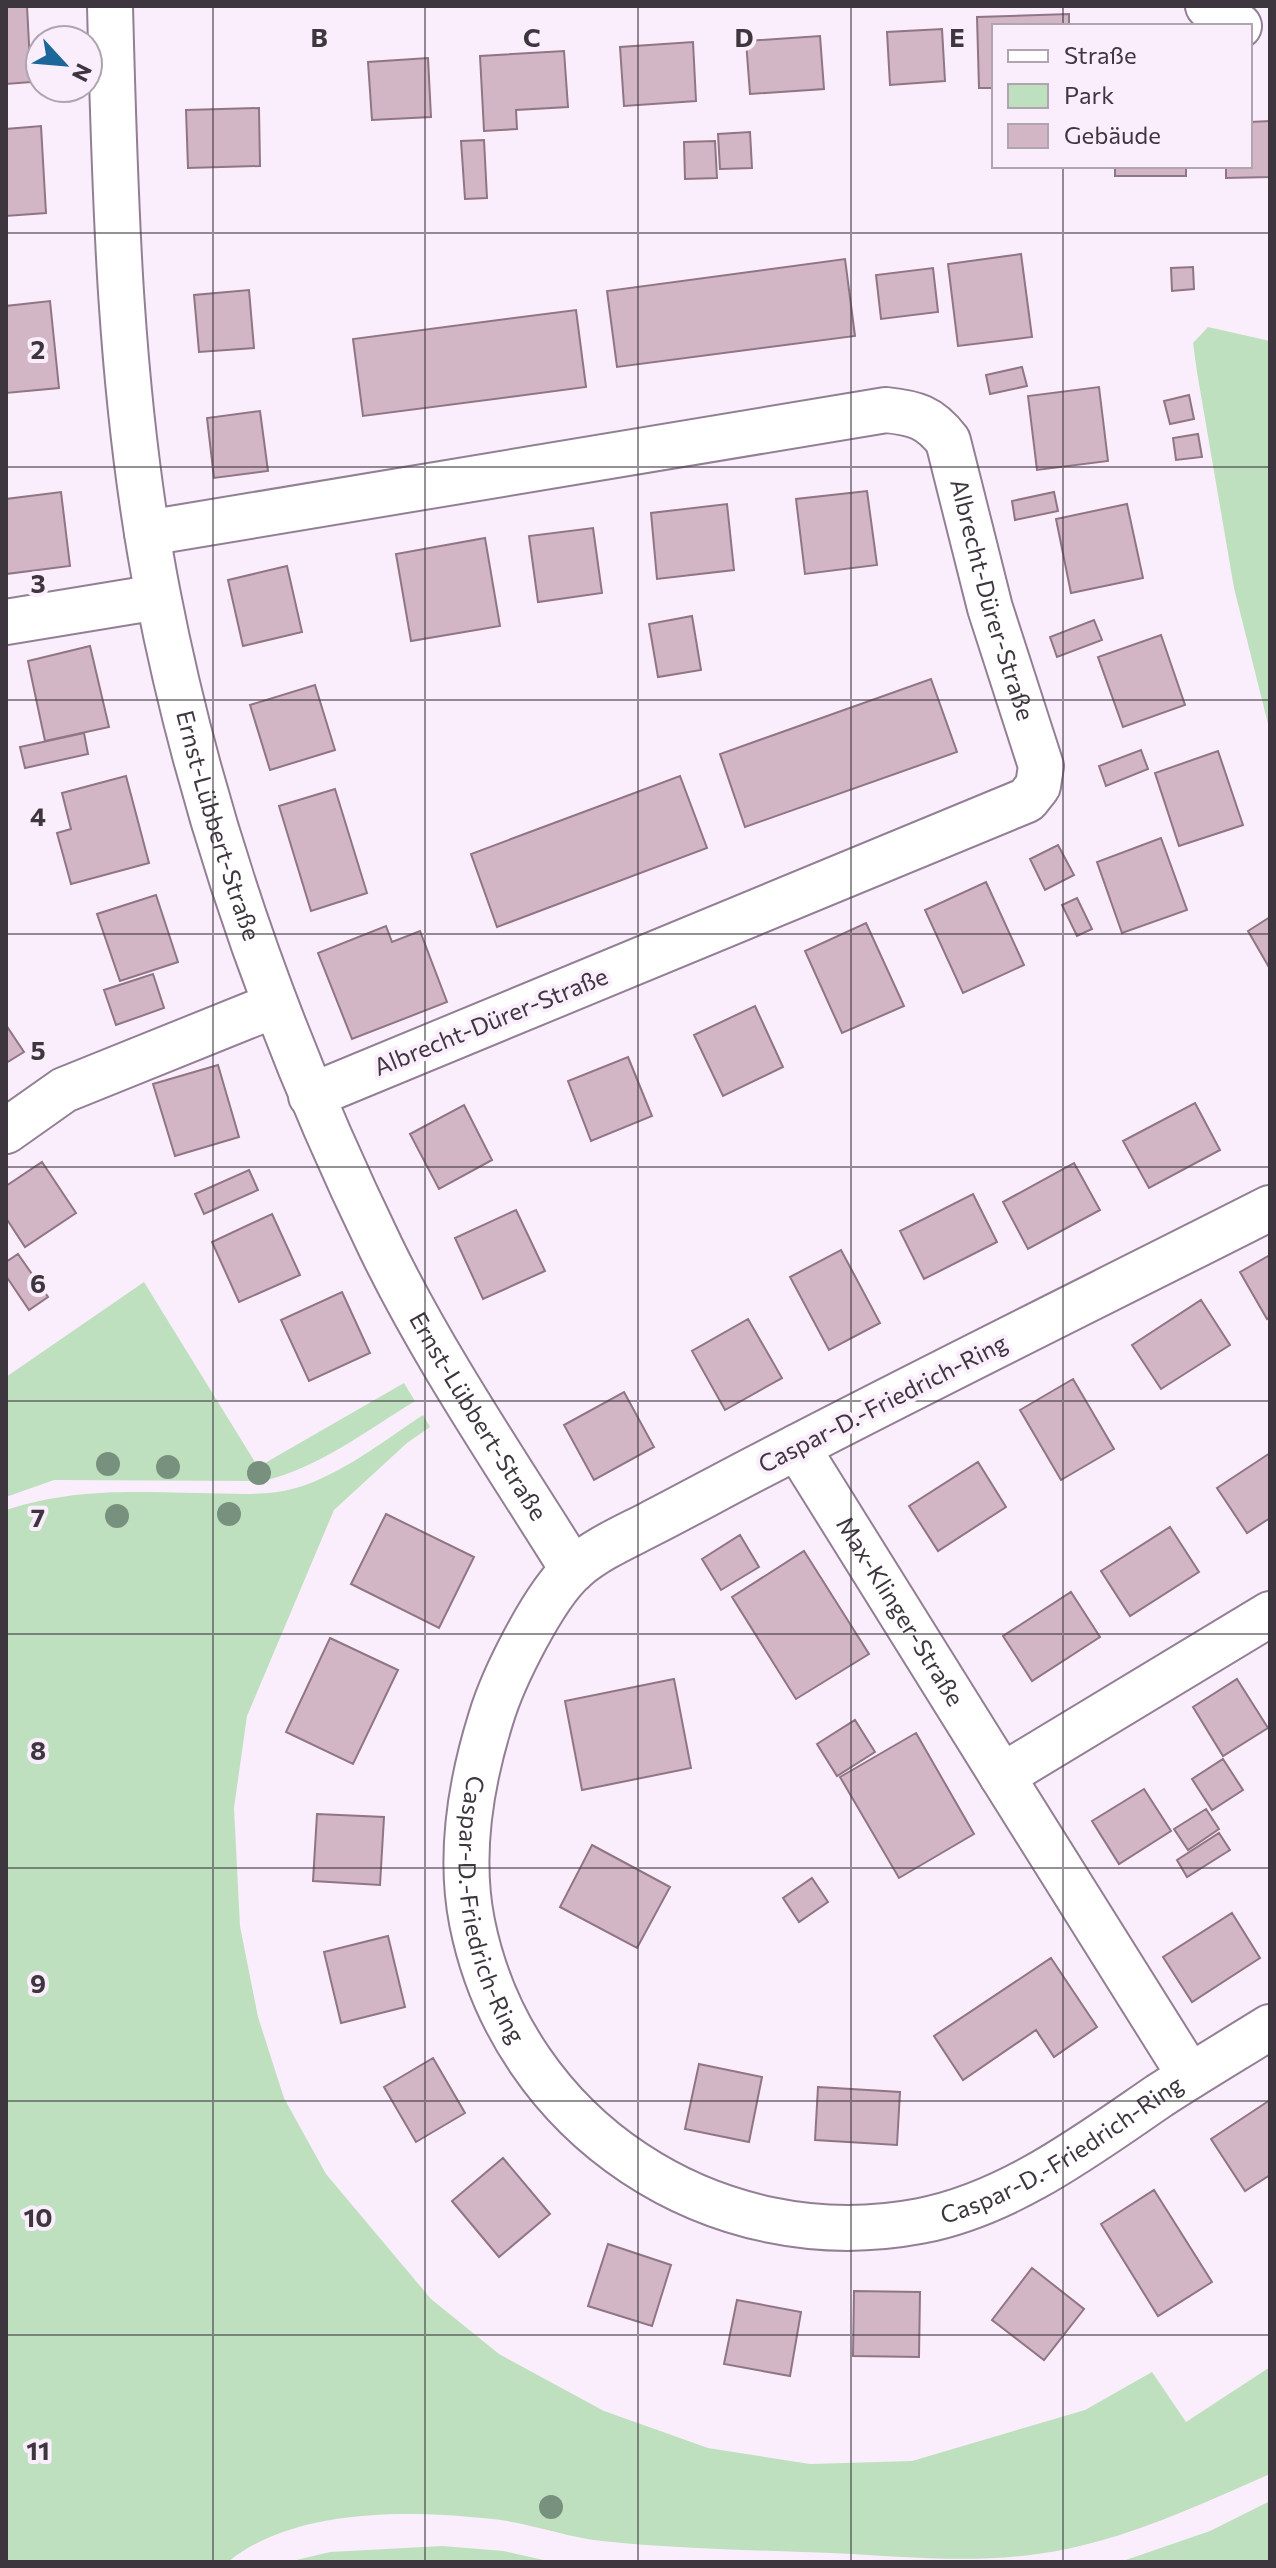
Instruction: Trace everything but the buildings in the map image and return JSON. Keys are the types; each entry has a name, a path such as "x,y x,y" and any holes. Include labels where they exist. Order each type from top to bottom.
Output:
{"street":[{"name":"Ernst-Lübbert-Straße","path":"110,6 115,243 147,533 158,597 193,744 229,873 311,1096 382,1251 454,1379 573,1570"},
{"path":"1208,6 1236,24"},
{"path":"1252,34 1270,44"},
{"name":"Albrecht-Dürer-Straße","path":"147,533 886,410 914,413 934,422 948,441 990,608 1041,766 1038,786 1027,800 311,1096"},
{"path":"6,622 158,597"},
{"path":"6,1131 64,1090 275,1005"},
{"name":"Caspar-D.-Friedrich-Ring","path":"1270,1208 797,1447 612,1544 573,1570 546,1608 501,1687 479,1756 468,1833 472,1920 494,1996 530,2062 577,2116 631,2164 695,2199 765,2221 844,2228 921,2221 998,2196 1071,2156 1270,2027"},
{"name":"Max-Klinger-Straße","path":"797,1447 1190,2076"},
{"path":"1002,1776 1270,1614"}],"green space":[{"path":"1208,327 1270,341 1270,732 1234,588 1197,372 1193,343"},
{"path":"144,1282 258,1467 404,1383 415,1401 323,1457 264,1481 54,1480 6,1497 6,1377"},
{"path":"423,1415 430,1427 407,1443 334,1510 247,1716 234,1808 240,1926 258,2017 284,2098 326,2174 431,2299 499,2354 604,2411 708,2448 810,2464 912,2461 1085,2410 1152,2372 1186,2422 1270,2367 1270,2474 1127,2533 1068,2549 1011,2557 934,2558 659,2546 589,2539 501,2520 396,2514 322,2521 288,2530 256,2544 228,2562 6,2562 6,1510 56,1498 102,1493 248,1494 284,1491 313,1482 346,1466"},
{"path":"1270,2501 1270,2562 1120,2562 1210,2531"},
{"path":"442,2546 504,2551 552,2562 288,2562 330,2552"}]}
